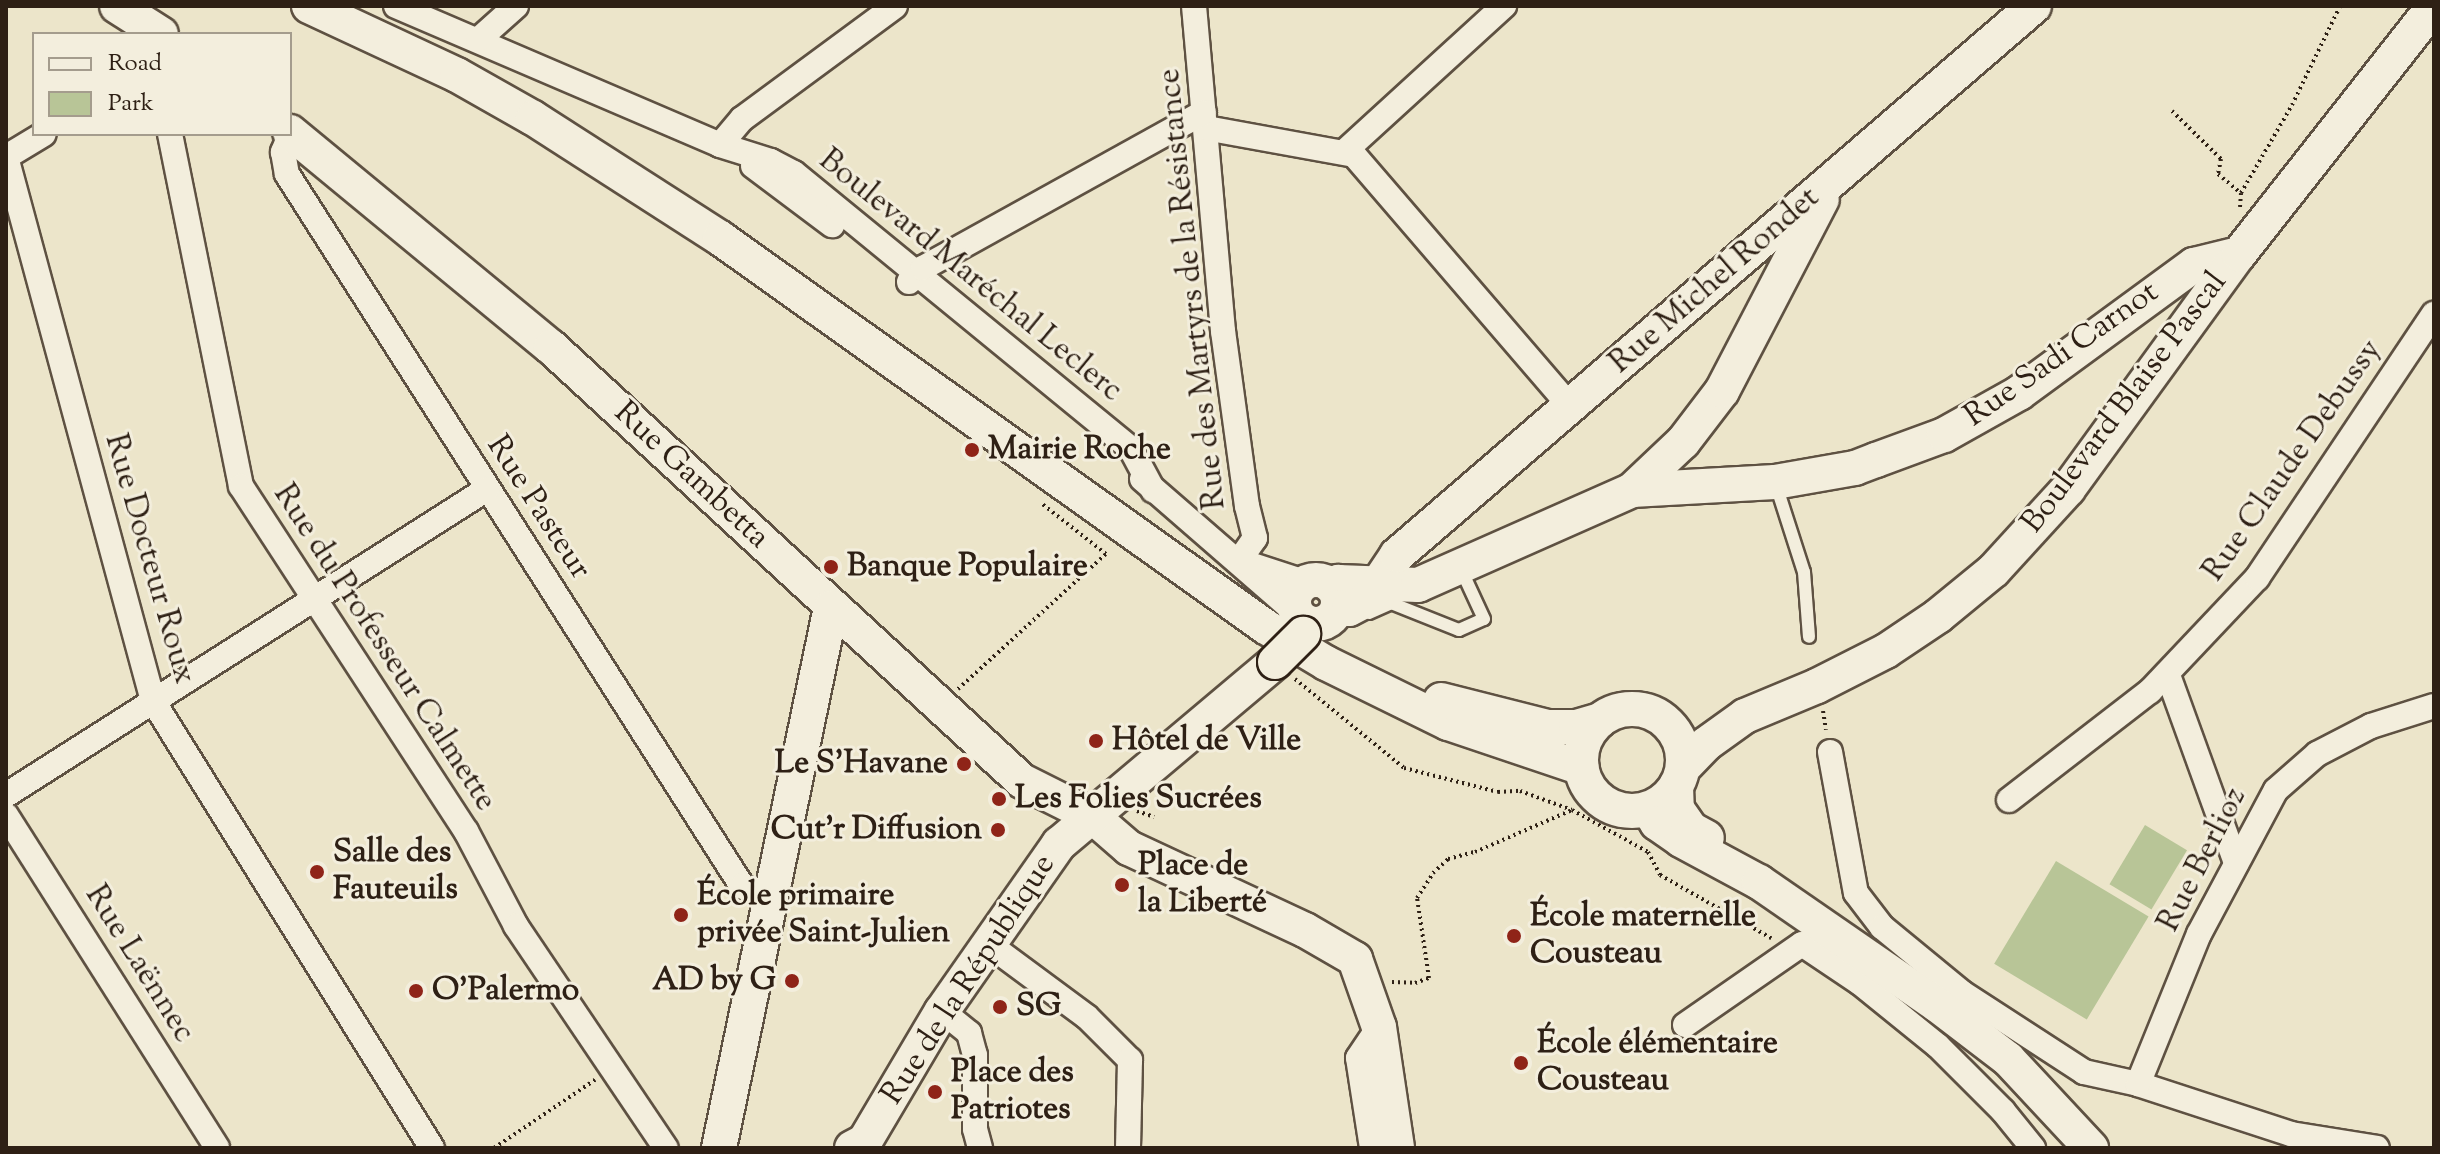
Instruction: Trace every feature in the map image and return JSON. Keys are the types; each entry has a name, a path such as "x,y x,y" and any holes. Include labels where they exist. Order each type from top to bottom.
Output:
{"main road":[{"path":"117,6 158,32"},
{"path":"309,6 457,75 533,118 720,238"},
{"path":"361,6 556,119 635,171 720,238 1266,627 1326,663 1401,696 1448,723 1582,768"},
{"name":"Rue Michel Rondet","path":"1388,569 1570,406 2034,6"},
{"name":"Boulevard Blaise Pascal","path":"1680,777 1706,744 1745,716 1817,686 1886,651 1938,616 1994,570 2068,489 2239,254 2434,6"},
{"name":"Rue Gambetta","path":"292,133 551,347 1022,781 1092,816 1129,848 1305,930 1355,959 1365,981"},
{"path":"1632,490 1683,442 1722,391 1831,181"},
{"name":"Rue Sadi Carnot","path":"1388,569 1418,585 1632,490 1775,482 1855,468 1944,435 2019,393 2194,265 2239,254"},
{"path":"1092,816 1275,662 1318,605 1349,609 1367,600 1388,569"},
{"path":"719,1148 831,607"},
{"path":"1401,696 1450,701 1548,727 1576,727 1632,709 1648,711 1663,719 1680,741 1677,809 1691,829 1804,894 1906,969 1936,1004"},
{"name":"Boulevard Blaise Pascal","path":"1663,719 1698,723 1745,716"},
{"path":"1600,720 1584,741 1582,768 1587,784 1598,798 1613,807 1630,811 1648,809 1669,796 1680,777"},
{"path":"1648,809 1657,823 1681,840 1795,905 2008,1059 2091,1148"},
{"name":"Rue de la République","path":"852,1148 865,1141 942,1011 987,943 1059,844 1092,816"},
{"path":"1365,981 1379,1027 1397,1148"}],"street":[{"name":"Boulevard Maréchal Leclerc","path":"396,6 720,145 771,161 794,173 912,278 1131,449 1153,490 1239,561 1318,605"},
{"path":"478,40 516,6"},
{"path":"720,145 742,119 895,6"},
{"name":"Rue des Martyrs de la Résistance","path":"1194,6 1223,331 1247,506 1255,538 1239,561"},
{"path":"1344,152 1504,6"},
{"path":"912,278 1205,120 1354,155 1570,406"},
{"path":"6,157 41,136"},
{"name":"Rue du Professeur Calmette","path":"170,136 241,486 466,831 516,926 666,1148"},
{"name":"Rue Pasteur","path":"289,136 283,152 287,174 742,886 769,901"},
{"name":"Rue Docteur Roux","path":"6,157 153,701 432,1148"},
{"name":"Rue Claude Debussy","path":"2009,800 2168,675 2257,578 2434,314"},
{"path":"6,795 487,489"},
{"path":"2168,675 2236,863"},
{"name":"Rue Berlioz","path":"2138,1084 2199,934 2276,790 2317,754 2371,726 2434,706"},
{"path":"1830,752 1856,893 1882,927 1961,992 2084,1072 2138,1084 2291,1134 2377,1148"},
{"name":"Rue Laënnec","path":"6,815 217,1148"},
{"path":"987,943 1087,1017 1130,1060 1128,1148"},
{"path":"1685,1025 1802,944 1860,983 1938,1046 2003,1111 2033,1148"},
{"path":"942,1011 969,1033 975,1055 975,1129 980,1148"},
{"path":"1372,1148 1358,1058 1379,1027"}],"lane":[{"path":"1775,482 1804,572 1809,637"},
{"path":"1318,605 1348,622 1391,603 1459,630 1484,619 1460,567"}],"path":[{"path":"2172,111 2221,159 2218,174 2241,193 2292,105 2340,6"},
{"path":"939,706 1106,554 1033,497"},
{"path":"1275,662 1404,768 1498,792 1520,791 1572,810 1648,852 1660,875 1780,944"},
{"path":"1821,703 1830,752"},
{"path":"1365,981 1415,983 1429,978 1417,898 1433,873 1448,859 1475,852 1572,810"},
{"path":"1144,814 1154,817"},
{"path":"494,1148 612,1070"}],"green space":[{"path":"2145,825 2187,850 2151,909 2109,884"},
{"path":"2056,861 2149,917 2087,1019 1994,964"}],"place":[{"name":"Mairie Roche","path":"972,450"},
{"name":"Banque Populaire","path":"831,567"},
{"name":"Hôtel de Ville","path":"1096,741"},
{"name":"Le S'Havane","path":"964,764"},
{"name":"Les Folies Sucrées","path":"999,799"},
{"name":"Cut'r Diffusion","path":"998,830"},
{"name":"Salle des Fauteuils","path":"317,872"},
{"name":"Place de la Liberté","path":"1122,885"},
{"name":"École primaire privée Saint-Julien","path":"681,915"},
{"name":"École maternelle Cousteau","path":"1514,936"},
{"name":"AD by G","path":"792,981"},
{"name":"O'Palermo","path":"416,991"},
{"name":"SG","path":"1000,1007"},
{"name":"École élémentaire Cousteau","path":"1521,1063"},
{"name":"Place des Patriotes","path":"935,1092"}]}
